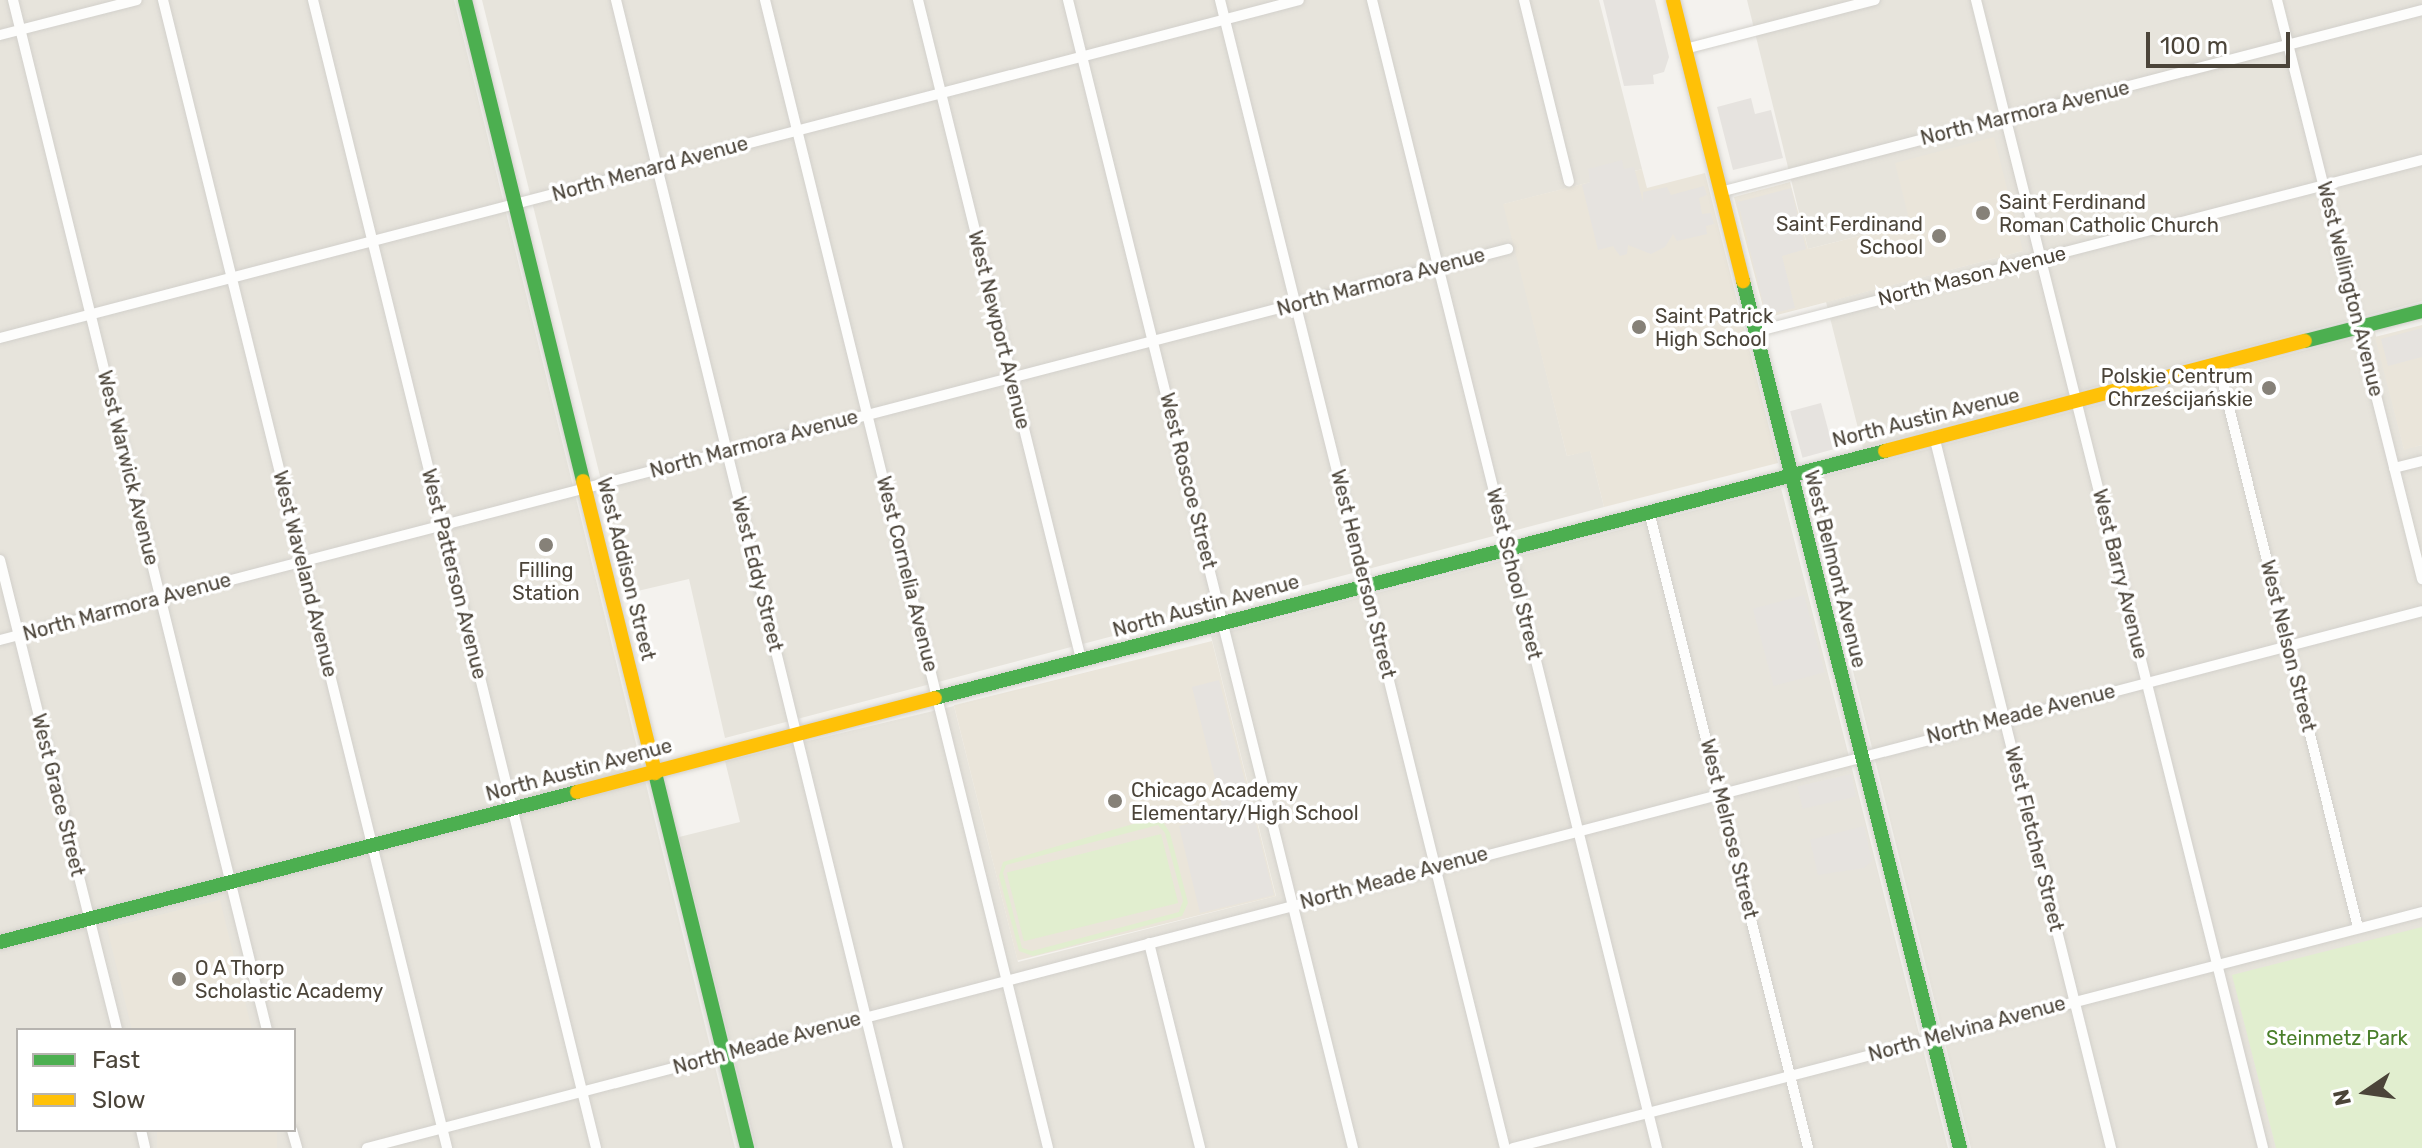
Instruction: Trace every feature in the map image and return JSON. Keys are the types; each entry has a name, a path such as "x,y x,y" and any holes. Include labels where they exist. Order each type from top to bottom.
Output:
{"street":[{"name":"West Warwick Avenue","path":"13,0 267,1028"},
{"path":"0,35 137,0"},
{"name":"West Waveland Avenue","path":"163,0 447,1148"},
{"name":"West Patterson Avenue","path":"313,0 596,1148"},
{"name":"West Addison Street","path":"465,0 747,1148"},
{"name":"West Eddy Street","path":"616,0 898,1148"},
{"name":"West Cornelia Avenue","path":"765,0 1048,1148"},
{"name":"West Newport Avenue","path":"918,0 1081,659"},
{"name":"West Roscoe Street","path":"1068,0 1353,1148"},
{"name":"West Henderson Street","path":"1220,0 1505,1148"},
{"name":"North Menard Avenue","path":"0,338 1299,0"},
{"name":"West School Street","path":"1372,0 1657,1148"},
{"path":"1524,0 1569,182"},
{"name":"West Belmont Avenue","path":"1673,0 1960,1148"},
{"path":"1685,49 1875,0"},
{"name":"West Barry Avenue","path":"1976,0 2263,1148"},
{"name":"West Wellington Avenue","path":"2277,0 2422,579"},
{"name":"North Marmora Avenue","path":"1720,192 2422,10"},
{"name":"North Mason Avenue","path":"1755,332 2422,160"},
{"name":"North Marmora Avenue","path":"0,640 1508,249"},
{"name":"North Austin Avenue","path":"0,942 2422,311"},
{"name":"West Nelson Street","path":"2218,363 2358,928"},
{"name":"West Fletcher Street","path":"1934,436 2111,1148"},
{"path":"2394,468 2422,461"},
{"name":"West Melrose Street","path":"1649,511 1808,1148"},
{"name":"West Grace Street","path":"0,560 116,1028"},
{"name":"North Meade Avenue","path":"367,1148 1861,755 2422,611"},
{"name":"North Melvina Avenue","path":"1513,1148 2422,912"},
{"path":"1149,943 1200,1148"}],"shaded area":[{"path":"0,0 454,0 735,1148 0,1148"},
{"path":"482,0 1599,0 1642,169 1504,204 1567,456 1590,450 1604,507 725,738 689,579 629,593"},
{"path":"1603,0 1655,0 1669,57 1664,72 1653,75 1654,84 1624,86"},
{"path":"1747,0 2422,0 2422,301 1863,448 1826,302 2023,251 1910,223 1808,249"},
{"path":"1751,98 1755,114 1771,110 1783,158 1733,170 1717,107"},
{"name":"Saint Ferdinand School","path":"1994,137 2023,251 1766,318 1734,197 1790,182 1808,249 1910,223 1895,163"},
{"path":"1622,160 1624,169 1634,167 1643,202 1643,192 1667,187 1671,195 1704,186 1707,195 1699,198 1702,214 1711,213 1714,224 1706,226 1707,234 1677,241 1673,234 1665,247 1651,254 1628,245 1627,254 1620,256 1613,246 1598,250 1582,185 1590,182 1588,169"},
{"name":"Saint Patrick High School","path":"1642,169 1647,188 1705,173 1778,463 1604,507 1590,451 1567,456 1503,204"},
{"path":"1791,188 1806,249 1782,256 1795,308 1766,315 1738,202"},
{"path":"2422,325 2422,445 2404,450 2375,337"},
{"path":"2422,328 2422,357 2388,366 2381,339"},
{"path":"2375,332 2404,449 2422,445 2422,1148 1971,1148 1806,481"},
{"path":"1821,403 1833,449 1803,458 1790,411"},
{"path":"1781,488 1948,1148 756,1148 679,837 740,822 725,761 954,706 1018,962 1276,896 1211,636"},
{"path":"1804,595 1825,672 1774,686 1753,609"},
{"name":"Chicago Academy Elementary/High School","path":"1212,641 1276,896 1018,961 954,705"},
{"path":"1219,680 1274,895 1200,913 1179,826 1224,814 1192,687"},
{"path":"1851,774 1856,796 1803,809 1797,786"},
{"path":"1864,826 1872,861 1864,868 1818,875 1810,840"},
{"name":"O A Thorp Scholastic Academy","path":"220,900 252,1028 132,1028 107,928"},
{"path":"157,1132 277,1132 277,1148 157,1148"}],"green space":[{"path":"1150,819 1163,822 1170,833 1188,903 1182,916 1033,956 1019,951 999,876 1003,862","holes":["1158,825 1165,833 1183,901 1179,912 1032,951 1022,948 1003,873 1006,865"]},
{"path":"1161,834 1178,903 1024,941 1007,872"},
{"name":"Steinmetz Park","path":"2422,927 2422,1148 2276,1148 2232,975"}],"traffic: fast":[{"path":"465,0 583,481"},
{"path":"1743,281 1960,1148"},
{"path":"2305,341 2422,311"},
{"path":"935,698 1885,451"},
{"path":"655,773 747,1148"},
{"path":"0,942 577,792"}],"traffic: slow":[{"path":"1673,0 1743,281"},
{"path":"1885,451 2305,341"},
{"path":"583,481 655,773"},
{"path":"577,792 935,698"}],"place":[{"name":"Saint Ferdinand Roman Catholic Church","path":"1983,213"},
{"name":"Saint Ferdinand School","path":"1939,236"},
{"name":"Saint Patrick High School","path":"1639,327"},
{"name":"Polskie Centrum Chrześcijańskie","path":"2269,388"},
{"name":"Filling Station","path":"546,545"},
{"name":"Chicago Academy Elementary/High School","path":"1115,801"},
{"name":"O A Thorp Scholastic Academy","path":"179,979"}]}
